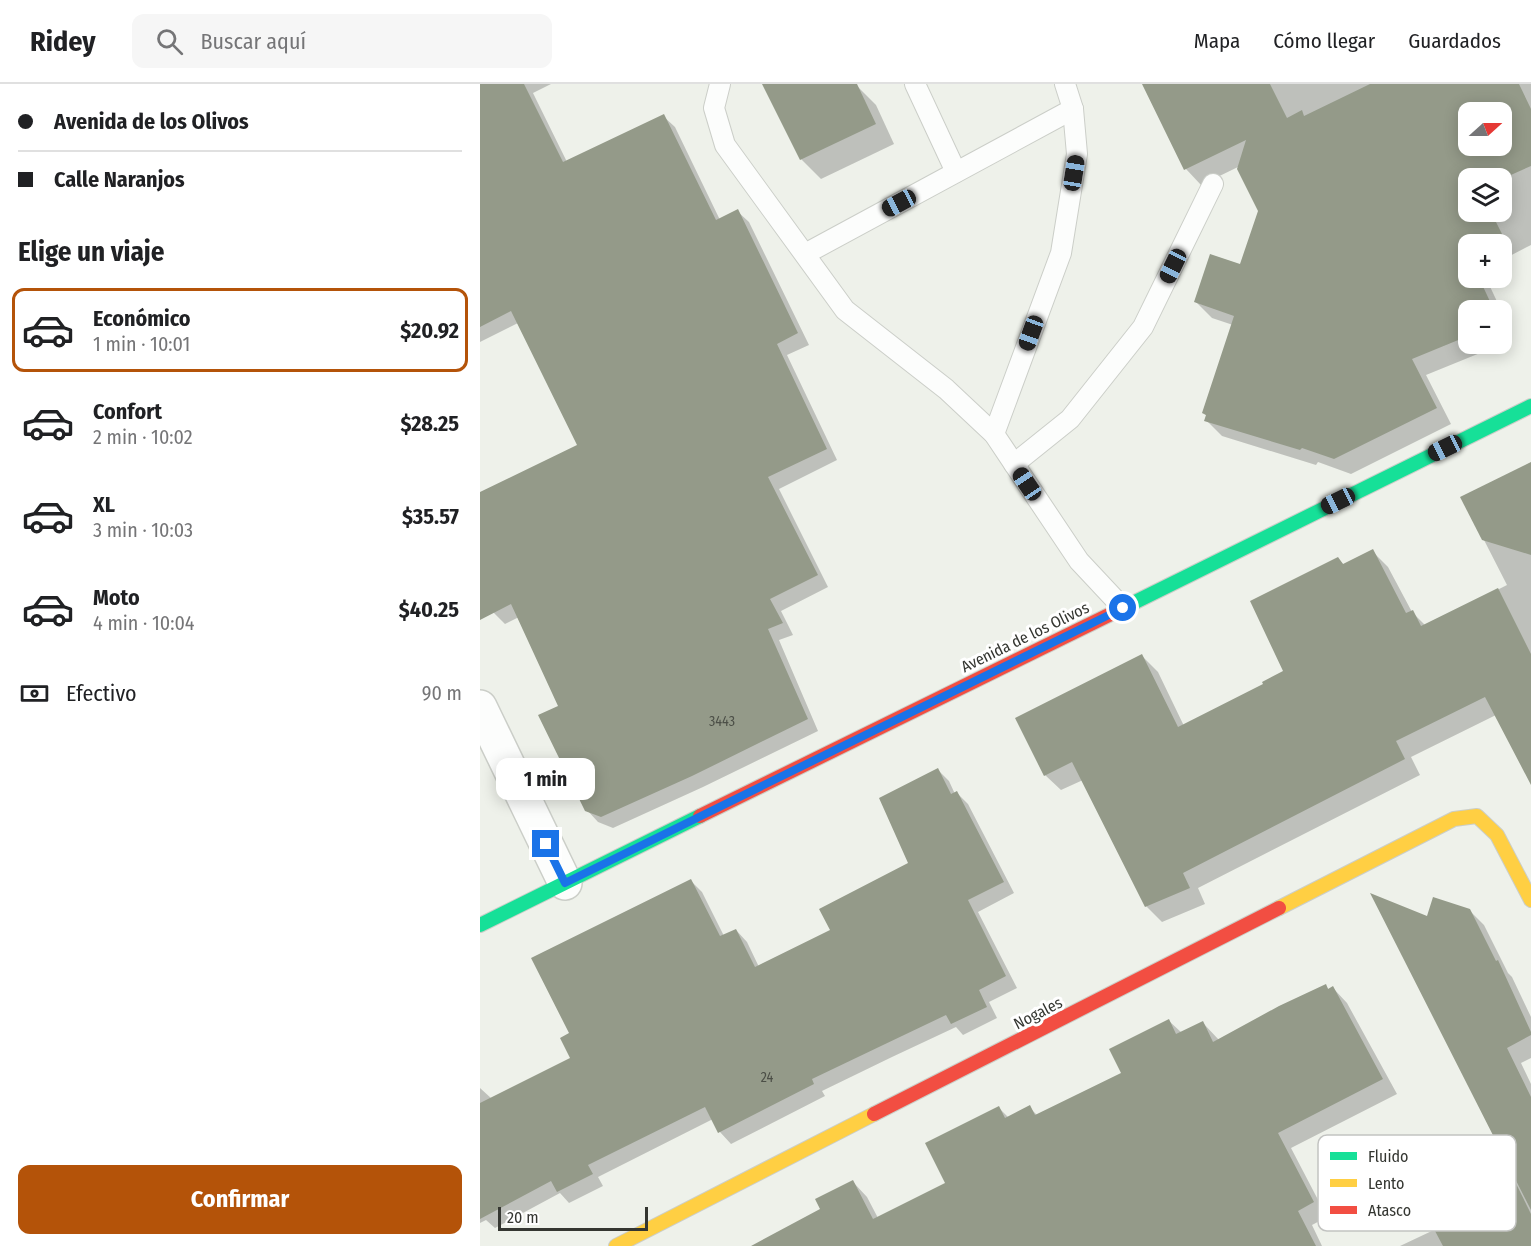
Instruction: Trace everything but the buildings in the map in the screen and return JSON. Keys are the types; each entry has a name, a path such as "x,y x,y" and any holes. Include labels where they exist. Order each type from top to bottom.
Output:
{"street":[{"name":"Avenida de los Olivos","path":"480,925 1531,406"},
{"path":"480,707 565,883"},
{"name":"Nogales","path":"616,1246 1454,819 1477,816 1497,835 1531,900"}],"lane":[{"path":"720,84 714,108 725,145 846,310 946,389 994,434 1079,561 1123,608"},
{"path":"915,84 956,172"},
{"path":"994,434 1061,252 1077,153 1073,109 1065,84"},
{"path":"806,254 1073,109"},
{"path":"1014,464 1070,419 1143,327 1213,184"}],"traffic: fast":[{"path":"1117,611 1531,406"},
{"path":"480,925 700,816"}],"traffic: slow":[{"path":"1279,908 1454,819 1477,816 1497,835 1531,900"},
{"path":"616,1246 874,1114"}],"traffic: jam":[{"path":"700,816 1117,611"},
{"path":"874,1114 1279,908"}],"route":[{"path":"546,844 565,883 1123,608"}]}
